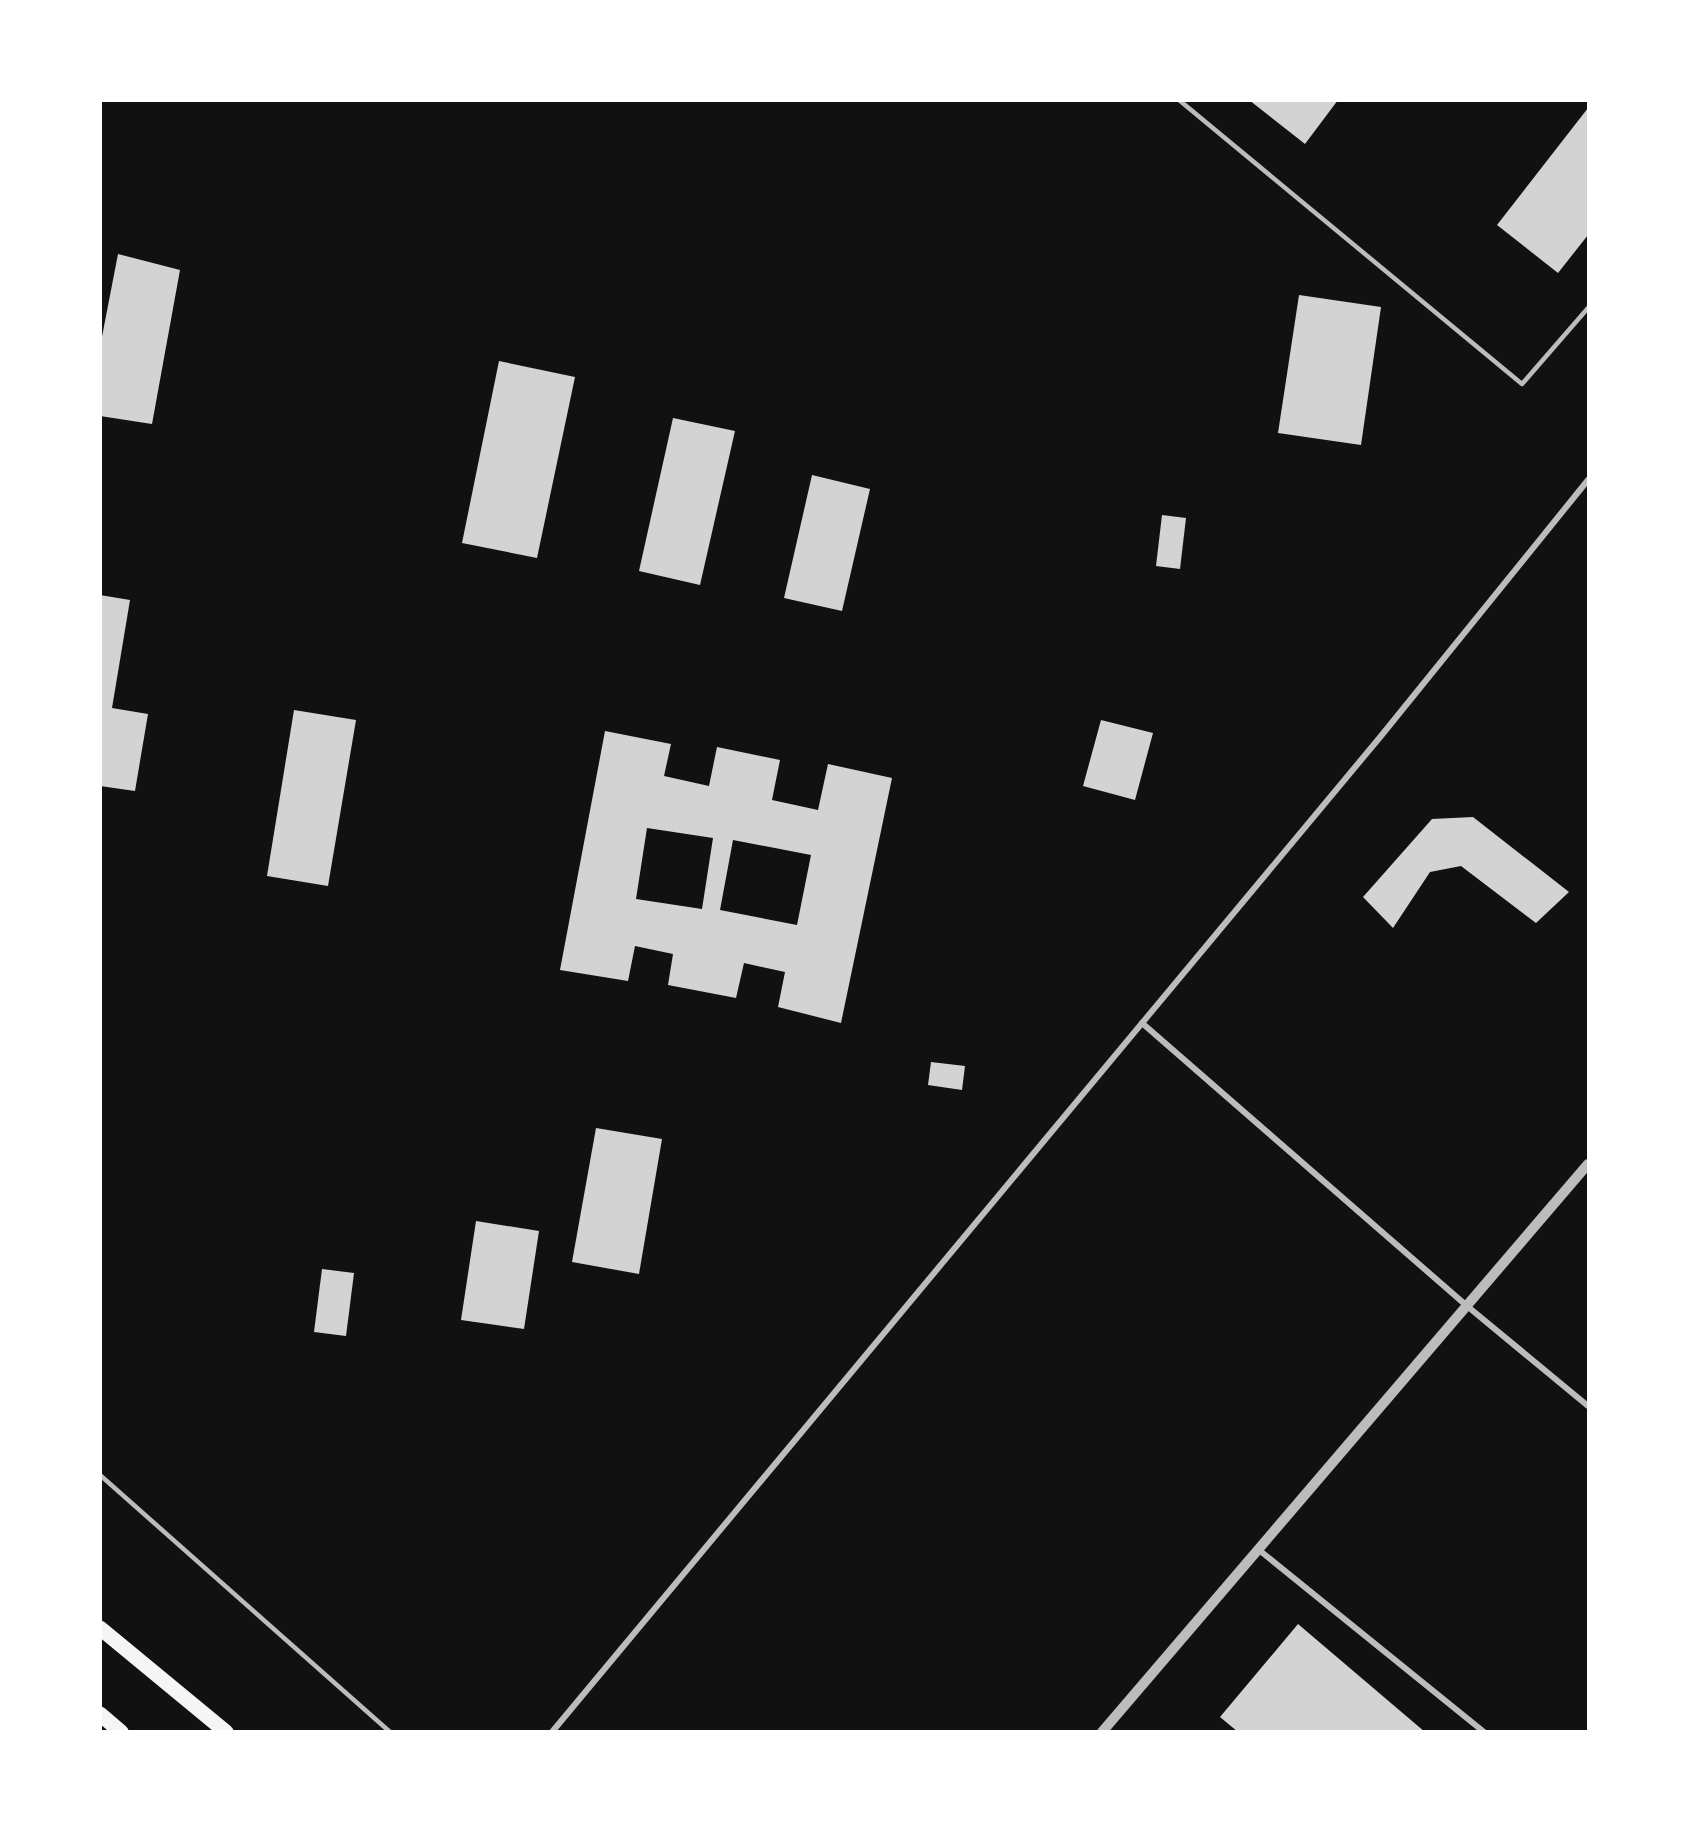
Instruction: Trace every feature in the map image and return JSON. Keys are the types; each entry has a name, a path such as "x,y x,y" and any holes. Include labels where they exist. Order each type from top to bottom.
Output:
{"main road":[{"path":"100,1628 226,1731"},
{"path":"100,1714 121,1731"}],"street":[{"path":"552,1731 1381,736 1588,480"},
{"path":"1142,1023 1467,1306 1588,1406"},
{"path":"1102,1731 1588,1164"},
{"path":"1259,1550 1484,1731"}],"lane":[{"path":"1179,100 1522,384 1588,308"},
{"path":"100,1475 390,1731"}],"building":[{"path":"1249,100 1338,100 1305,144"},
{"path":"1588,108 1588,235 1558,273 1497,225"},
{"path":"118,254 180,270 152,424 100,416 100,347"},
{"path":"1299,295 1381,307 1361,445 1278,433"},
{"path":"499,361 575,377 537,558 462,543"},
{"path":"673,418 735,431 700,585 639,571"},
{"path":"812,475 870,489 842,611 784,598"},
{"path":"1162,515 1186,518 1180,569 1156,566"},
{"path":"100,595 130,600 112,708 148,714 135,791 100,786"},
{"path":"294,710 356,720 328,886 267,876"},
{"path":"1101,720 1153,733 1135,800 1083,786"},
{"path":"605,731 671,744 664,776 709,786 717,747 780,760 772,800 818,810 828,764 892,778 841,1023 778,1007 785,972 744,963 736,998 668,985 673,954 635,946 628,981 560,970","holes":["647,828 713,838 702,909 636,899","733,840 811,855 797,925 720,910"]},
{"path":"1473,817 1569,892 1536,923 1461,866 1430,872 1393,928 1363,897 1432,819"},
{"path":"931,1062 965,1066 962,1090 928,1085"},
{"path":"596,1128 662,1139 639,1274 572,1262"},
{"path":"476,1221 539,1231 524,1329 461,1320"},
{"path":"322,1269 354,1273 346,1336 314,1332"},
{"path":"1298,1624 1425,1732 1238,1732 1220,1717"}]}
